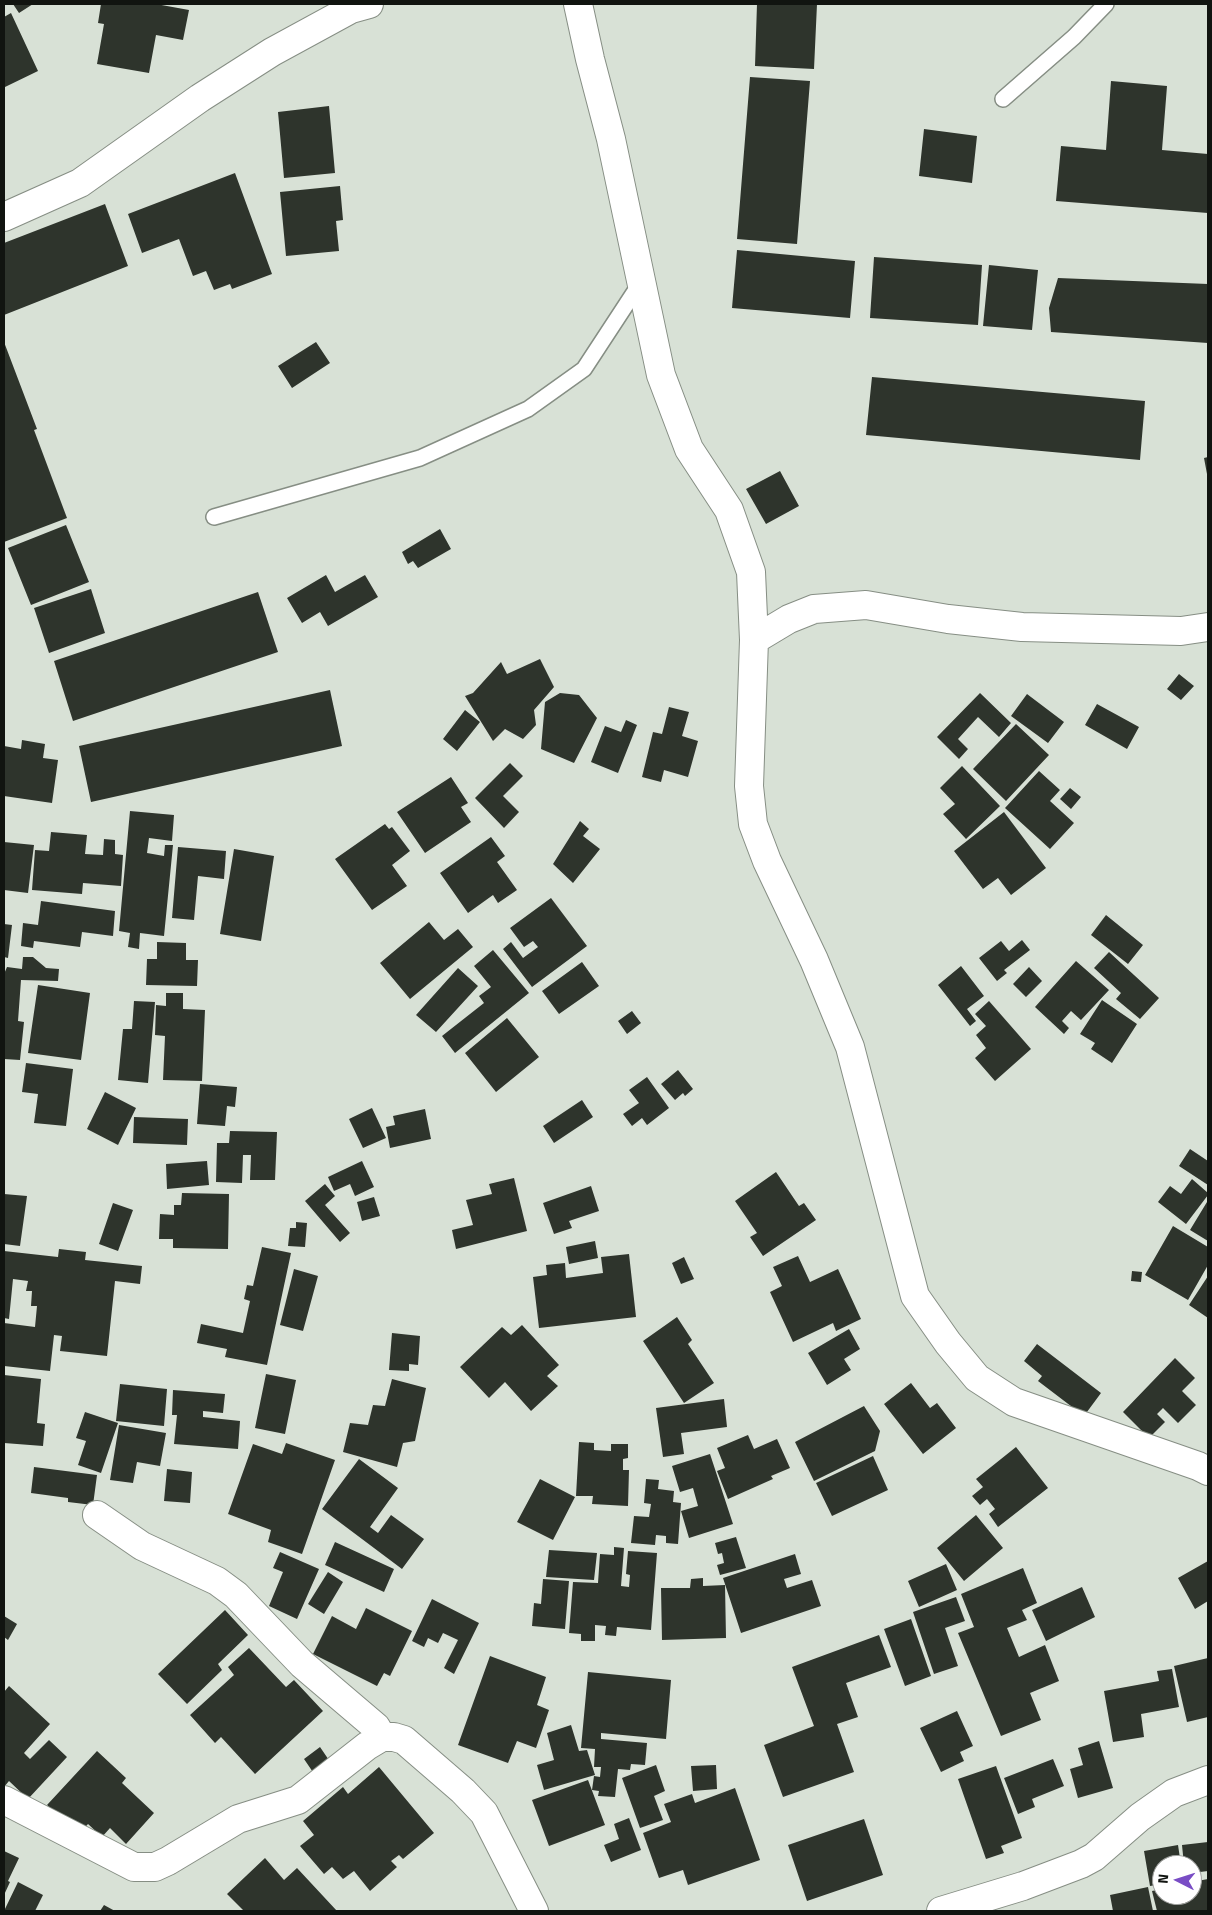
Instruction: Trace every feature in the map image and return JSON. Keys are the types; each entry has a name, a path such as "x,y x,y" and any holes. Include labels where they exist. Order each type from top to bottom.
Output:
{"street":[{"path":"4,217 80,183 200,98 272,52 351,9 369,4"},
{"path":"578,4 611,139 661,375 690,449 729,510 751,572 754,640 748,786 753,824 767,861 814,960 850,1047 915,1296 948,1343 977,1378 1014,1402 1208,1471"},
{"path":"754,640 789,619 814,609 866,605 948,619 1022,627 1181,631 1208,626"},
{"path":"97,1515 142,1546 217,1581 236,1594 302,1664 376,1727 382,1737"},
{"path":"4,1800 134,1867 155,1867 168,1862 238,1819 298,1800 367,1746 382,1737 394,1737 404,1740 463,1791 484,1813 534,1911"},
{"path":"942,1911 1023,1886 1081,1864 1094,1857 1140,1817 1174,1793 1208,1780"}],"lane":[{"path":"1003,99 1074,37 1106,4"},
{"path":"214,517 420,458 528,409 584,369 641,282"}],"building":[{"path":"13,4 33,4 19,13"},
{"path":"101,4 156,4 189,10 183,40 156,35 149,73 97,64 104,24 98,23"},
{"path":"757,4 817,4 814,69 755,66"},
{"path":"11,13 38,71 5,87 4,17"},
{"path":"750,77 810,81 797,244 737,239"},
{"path":"1111,81 1167,86 1162,150 1208,154 1208,213 1056,201 1061,146 1106,150"},
{"path":"329,106 335,173 284,178 278,112"},
{"path":"924,129 977,136 972,183 919,176"},
{"path":"235,173 272,274 232,289 230,284 214,290 206,271 193,276 179,239 142,253 128,214"},
{"path":"340,186 343,220 336,221 339,251 286,256 280,192"},
{"path":"105,204 128,266 4,315 4,243"},
{"path":"737,250 855,261 850,318 732,308"},
{"path":"874,257 982,265 978,325 870,318"},
{"path":"989,265 1038,270 1032,330 983,326"},
{"path":"1058,278 1208,284 1208,343 1051,332 1049,308"},
{"path":"4,342 37,429 34,430 67,518 4,542"},
{"path":"316,342 330,363 292,388 278,366"},
{"path":"872,377 1145,401 1140,460 866,435"},
{"path":"1208,457 1208,474 1207,474 1204,458"},
{"path":"780,471 799,506 766,524 746,489"},
{"path":"66,525 89,582 31,605 8,548"},
{"path":"440,529 451,549 418,568 413,561 408,564 402,552"},
{"path":"326,575 335,592 365,575 378,597 328,626 320,612 302,623 287,598"},
{"path":"91,589 105,633 49,653 34,608"},
{"path":"258,592 278,652 73,721 54,661"},
{"path":"540,659 554,687 534,710 536,725 523,739 505,729 493,741 465,696 473,693 501,662 507,674"},
{"path":"1179,674 1194,686 1181,700 1167,689"},
{"path":"330,690 342,746 91,802 79,746"},
{"path":"560,693 579,695 597,718 574,763 541,749 545,702"},
{"path":"980,693 1011,723 999,737 978,717 958,739 968,749 959,759 937,737"},
{"path":"1027,694 1064,722 1048,743 1011,716"},
{"path":"1097,704 1139,727 1127,749 1085,725"},
{"path":"669,707 689,712 682,736 698,741 688,777 664,770 661,782 642,777 653,732 662,734"},
{"path":"465,710 480,722 457,751 443,739"},
{"path":"626,720 637,725 618,773 591,762 605,726 621,732"},
{"path":"1016,724 1049,755 1006,801 973,769"},
{"path":"22,740 45,744 43,758 58,760 52,803 4,796 4,746 21,749"},
{"path":"510,763 523,776 503,796 519,812 504,828 475,798"},
{"path":"962,766 1000,806 966,839 943,814 955,804 940,788"},
{"path":"1039,771 1060,790 1050,801 1074,823 1050,849 1005,808"},
{"path":"451,777 468,803 461,807 471,822 425,853 397,812"},
{"path":"1070,788 1081,797 1071,809 1060,799"},
{"path":"130,811 174,815 172,841 149,838 147,853 164,856 165,845 173,845 164,936 140,933 139,949 128,947 130,933 119,931"},
{"path":"1004,812 1046,868 1011,895 998,878 983,889 954,851"},
{"path":"580,821 589,829 583,836 600,849 573,883 553,864"},
{"path":"385,824 389,829 392,827 410,851 392,865 407,886 372,910 335,859"},
{"path":"51,832 87,835 85,854 103,855 104,839 115,840 115,854 123,855 121,886 83,883 82,894 32,890 35,850 49,851"},
{"path":"491,837 505,856 497,862 517,890 498,903 493,895 468,913 440,873"},
{"path":"4,842 34,845 28,893 4,890"},
{"path":"178,847 226,851 224,879 198,876 194,920 172,918"},
{"path":"234,849 274,856 261,941 220,934"},
{"path":"551,898 587,946 532,987 503,949 511,942 523,958 538,947 533,941 524,947 510,928"},
{"path":"41,901 115,911 113,936 82,932 80,947 34,941 33,948 21,946 23,923 38,925"},
{"path":"1106,915 1143,945 1128,964 1091,935"},
{"path":"429,922 444,940 458,929 473,947 410,999 380,963"},
{"path":"4,924 12,925 8,958 4,957"},
{"path":"1022,940 1030,950 1004,970 1007,973 997,981 979,958 1001,941 1009,951"},
{"path":"157,942 186,943 186,960 198,960 197,986 146,985 147,959 157,959"},
{"path":"493,950 529,993 455,1053 442,1036 484,1003 479,996 491,987 474,966"},
{"path":"1109,952 1159,998 1140,1019 1116,999 1121,993 1094,968"},
{"path":"23,957 33,957 46,968 59,969 58,981 21,980 18,1021 24,1022 20,1060 4,1059 4,974 7,967 22,969"},
{"path":"1076,961 1109,990 1081,1020 1071,1011 1062,1021 1069,1028 1064,1034 1035,1007"},
{"path":"582,962 599,986 559,1014 542,991"},
{"path":"961,966 984,996 967,1009 976,1021 970,1026 938,985"},
{"path":"1029,967 1042,981 1026,997 1013,984"},
{"path":"458,968 478,986 436,1032 416,1015"},
{"path":"38,985 90,993 81,1060 28,1053"},
{"path":"166,993 183,993 183,1009 205,1010 202,1081 163,1080 165,1036 155,1035 156,1005 166,1006"},
{"path":"1102,1000 1137,1024 1112,1063 1091,1049 1095,1043 1080,1034"},
{"path":"134,1001 155,1002 148,1083 118,1080 123,1029 132,1029"},
{"path":"989,1001 1031,1049 995,1081 975,1058 986,1048 976,1035 986,1026 975,1014"},
{"path":"632,1011 641,1023 627,1034 618,1021"},
{"path":"507,1018 539,1057 496,1092 465,1053"},
{"path":"26,1063 73,1069 66,1126 34,1123 38,1094 22,1092"},
{"path":"678,1070 693,1089 685,1096 683,1093 675,1100 661,1084"},
{"path":"647,1077 669,1108 647,1125 642,1118 632,1126 623,1114 639,1103 629,1090"},
{"path":"200,1084 237,1087 235,1107 227,1106 225,1126 197,1124"},
{"path":"105,1092 136,1108 118,1145 87,1129"},
{"path":"582,1100 593,1117 554,1143 543,1126"},
{"path":"372,1108 386,1138 363,1148 349,1119"},
{"path":"425,1109 431,1139 390,1148 386,1127 395,1125 393,1116"},
{"path":"134,1117 188,1119 187,1145 133,1143"},
{"path":"230,1131 277,1132 275,1180 250,1180 251,1155 243,1155 242,1183 216,1182 217,1143 229,1143"},
{"path":"1190,1149 1208,1161 1208,1185 1179,1166"},
{"path":"207,1161 209,1185 167,1189 166,1164"},
{"path":"362,1161 374,1187 355,1196 350,1184 334,1191 328,1177"},
{"path":"776,1172 799,1206 804,1203 816,1220 763,1256 750,1237 757,1233 735,1201"},
{"path":"514,1178 527,1231 456,1249 452,1230 473,1225 466,1200 492,1194 489,1184"},
{"path":"1192,1179 1208,1195 1186,1224 1158,1202 1170,1186 1181,1194"},
{"path":"325,1184 335,1196 325,1205 350,1233 340,1242 305,1201"},
{"path":"591,1186 599,1211 569,1221 572,1228 554,1234 543,1203"},
{"path":"182,1193 229,1194 228,1249 173,1248 173,1239 159,1239 160,1214 174,1215 174,1205 181,1205"},
{"path":"4,1194 27,1196 20,1246 4,1244"},
{"path":"374,1197 380,1216 362,1221 357,1202"},
{"path":"1208,1202 1208,1241 1190,1230"},
{"path":"113,1203 133,1210 118,1251 99,1244"},
{"path":"296,1222 307,1223 305,1247 288,1246 290,1228 296,1228"},
{"path":"1173,1226 1208,1247 1208,1265 1188,1300 1145,1275"},
{"path":"595,1241 598,1258 569,1264 566,1247"},
{"path":"262,1247 291,1253 267,1365 225,1357 227,1349 197,1343 201,1324 243,1333 250,1301 244,1299 247,1285 253,1286"},
{"path":"59,1249 86,1252 85,1260 142,1266 140,1284 115,1281 107,1356 60,1351 62,1336 54,1335 50,1371 4,1366 4,1323 35,1327 37,1306 31,1306 32,1291 26,1291 28,1281 13,1279 9,1319 4,1318 4,1251 58,1257"},
{"path":"629,1254 636,1317 539,1328 533,1277 547,1275 546,1265 565,1263 566,1278 603,1273 601,1257"},
{"path":"798,1256 810,1282 838,1269 861,1319 836,1331 833,1323 793,1342 770,1292 782,1286 773,1267"},
{"path":"684,1257 694,1279 681,1284 672,1263"},
{"path":"294,1269 318,1276 303,1331 280,1325"},
{"path":"1132,1271 1142,1272 1141,1282 1131,1281"},
{"path":"1208,1276 1208,1318 1189,1305"},
{"path":"677,1317 692,1340 688,1344 714,1383 684,1403 643,1341"},
{"path":"522,1325 559,1365 547,1376 558,1386 531,1411 505,1382 489,1398 460,1367 502,1327 511,1335"},
{"path":"849,1329 860,1349 844,1359 851,1370 827,1385 808,1353"},
{"path":"392,1333 420,1336 418,1365 409,1364 409,1371 389,1370"},
{"path":"1037,1344 1101,1393 1084,1416 1038,1381 1042,1376 1024,1361"},
{"path":"1175,1358 1195,1378 1182,1391 1196,1405 1178,1423 1163,1408 1157,1414 1165,1422 1149,1438 1123,1412"},
{"path":"266,1374 296,1380 285,1434 255,1428"},
{"path":"4,1375 41,1379 37,1423 45,1424 43,1446 4,1443"},
{"path":"392,1379 426,1388 415,1441 403,1443 397,1467 343,1452 350,1423 368,1425 373,1405 385,1406"},
{"path":"911,1383 930,1408 937,1403 956,1428 923,1454 884,1404"},
{"path":"120,1384 167,1389 164,1426 116,1421"},
{"path":"173,1390 225,1394 223,1413 203,1411 203,1417 240,1421 238,1449 174,1444 177,1415 172,1415"},
{"path":"724,1399 727,1427 681,1433 684,1454 663,1457 656,1408"},
{"path":"864,1406 880,1431 875,1451 814,1481 795,1442"},
{"path":"85,1412 118,1423 101,1473 78,1465 86,1441 76,1438"},
{"path":"119,1425 166,1433 160,1466 137,1462 133,1483 110,1480"},
{"path":"748,1435 754,1449 777,1439 790,1468 771,1476 773,1479 728,1499 717,1471 725,1468 717,1448"},
{"path":"579,1442 594,1443 594,1450 611,1451 611,1444 628,1444 628,1458 623,1459 623,1470 629,1470 628,1506 592,1504 593,1496 576,1496"},
{"path":"286,1443 335,1460 302,1554 268,1542 271,1530 228,1514 253,1444 282,1454"},
{"path":"1016,1447 1048,1488 998,1527 989,1514 995,1509 987,1499 980,1505 972,1496 983,1487 976,1479"},
{"path":"710,1454 733,1524 689,1538 681,1511 698,1506 693,1488 680,1492 672,1466"},
{"path":"873,1456 888,1490 832,1516 816,1483"},
{"path":"359,1459 398,1488 370,1527 378,1533 391,1515 424,1539 402,1569 322,1509"},
{"path":"34,1467 97,1475 93,1505 68,1502 68,1498 31,1493"},
{"path":"167,1469 192,1472 190,1503 164,1501"},
{"path":"540,1479 575,1497 553,1540 517,1522"},
{"path":"646,1479 659,1480 658,1489 674,1491 673,1502 681,1503 678,1544 666,1543 666,1536 656,1535 655,1545 631,1543 634,1516 649,1517 651,1504 644,1503"},
{"path":"976,1515 1003,1548 964,1581 937,1548"},
{"path":"736,1537 746,1568 720,1575 717,1565 724,1563 722,1553 718,1554 715,1543"},
{"path":"335,1542 394,1569 384,1592 325,1565"},
{"path":"614,1547 624,1548 621,1586 629,1587 630,1575 626,1574 628,1551 657,1553 651,1630 617,1627 616,1636 605,1635 606,1626 595,1625 595,1641 581,1641 581,1634 569,1633 573,1582 598,1583 600,1554 614,1555"},
{"path":"549,1550 597,1553 594,1580 546,1577"},
{"path":"280,1552 319,1569 297,1619 269,1606 283,1572 273,1568"},
{"path":"795,1554 801,1574 784,1579 787,1588 812,1580 821,1606 741,1633 723,1578"},
{"path":"1208,1561 1208,1601 1195,1609 1178,1578"},
{"path":"946,1564 957,1590 919,1607 908,1581"},
{"path":"1023,1568 1037,1603 1022,1610 1027,1620 1007,1628 1019,1657 1045,1645 1059,1681 1030,1693 1041,1720 1001,1736 958,1633 974,1627 961,1594"},
{"path":"328,1572 343,1582 324,1614 308,1604"},
{"path":"703,1578 703,1586 725,1585 726,1638 662,1640 661,1588 690,1588 691,1579"},
{"path":"543,1579 569,1581 565,1629 532,1626 534,1603 541,1604"},
{"path":"1082,1587 1095,1617 1046,1641 1032,1610"},
{"path":"956,1597 965,1621 945,1628 958,1666 934,1674 913,1612"},
{"path":"432,1599 479,1623 454,1674 444,1668 458,1640 443,1633 438,1643 428,1638 424,1647 412,1641"},
{"path":"366,1608 412,1631 390,1676 384,1673 377,1686 313,1654 332,1616 356,1629"},
{"path":"225,1610 248,1635 218,1664 222,1670 187,1704 158,1674"},
{"path":"4,1616 17,1624 8,1640 4,1637"},
{"path":"911,1619 931,1676 905,1686 884,1629"},
{"path":"879,1635 891,1667 846,1683 858,1717 837,1724 854,1772 783,1797 764,1745 814,1726 792,1667"},
{"path":"249,1648 286,1687 294,1680 323,1711 255,1774 221,1737 215,1743 190,1715 234,1675 228,1667"},
{"path":"490,1656 546,1677 537,1705 549,1710 536,1748 517,1741 508,1763 458,1745"},
{"path":"1208,1658 1208,1717 1187,1722 1174,1666"},
{"path":"1172,1669 1179,1707 1141,1714 1144,1737 1113,1742 1104,1691 1159,1681 1157,1671"},
{"path":"588,1672 671,1680 666,1739 601,1733 601,1739 647,1743 645,1765 631,1764 630,1770 618,1769 615,1797 598,1796 599,1791 592,1790 594,1776 600,1777 601,1767 594,1767 595,1749 581,1748"},
{"path":"9,1686 50,1724 24,1753 30,1759 49,1740 67,1757 28,1799 9,1781 4,1787 4,1692"},
{"path":"957,1711 973,1746 960,1752 964,1761 941,1772 920,1728"},
{"path":"571,1725 579,1751 587,1750 595,1775 544,1790 537,1765 554,1760 547,1733"},
{"path":"1099,1741 1113,1788 1078,1798 1070,1769 1083,1765 1078,1748"},
{"path":"320,1747 335,1769 319,1781 304,1759"},
{"path":"97,1751 126,1778 122,1783 154,1813 126,1844 110,1828 102,1837 88,1824 79,1834 47,1805"},
{"path":"1053,1759 1064,1786 1032,1799 1035,1807 1018,1814 1004,1778"},
{"path":"656,1765 665,1791 654,1796 663,1820 640,1828 622,1778"},
{"path":"716,1765 717,1789 693,1791 691,1766"},
{"path":"996,1766 1022,1838 1001,1846 1004,1853 986,1859 958,1779"},
{"path":"379,1767 434,1833 403,1859 399,1855 391,1861 397,1867 370,1891 354,1871 343,1879 332,1867 324,1874 300,1846 314,1835 303,1821 343,1787 348,1794"},
{"path":"588,1780 605,1825 549,1846 532,1800"},
{"path":"735,1788 760,1860 688,1885 683,1870 659,1878 643,1833 671,1822 664,1804 692,1794 695,1803"},
{"path":"629,1818 641,1850 611,1862 604,1845 619,1839 614,1824"},
{"path":"864,1819 883,1875 807,1901 788,1845"},
{"path":"1208,1842 1208,1871 1202,1872 1202,1855 1183,1855 1182,1845"},
{"path":"1178,1845 1180,1855 1152,1855 1152,1886 1150,1886 1144,1851"},
{"path":"4,1851 19,1858 8,1881 10,1882 4,1895"},
{"path":"265,1858 284,1880 297,1868 337,1911 244,1911 227,1894"},
{"path":"1208,1879 1208,1911 1157,1911 1156,1905 1202,1905 1202,1880"},
{"path":"18,1882 43,1895 35,1911 4,1911"},
{"path":"1148,1887 1153,1911 1113,1911 1110,1895"},
{"path":"104,1905 115,1911 100,1911"}]}
